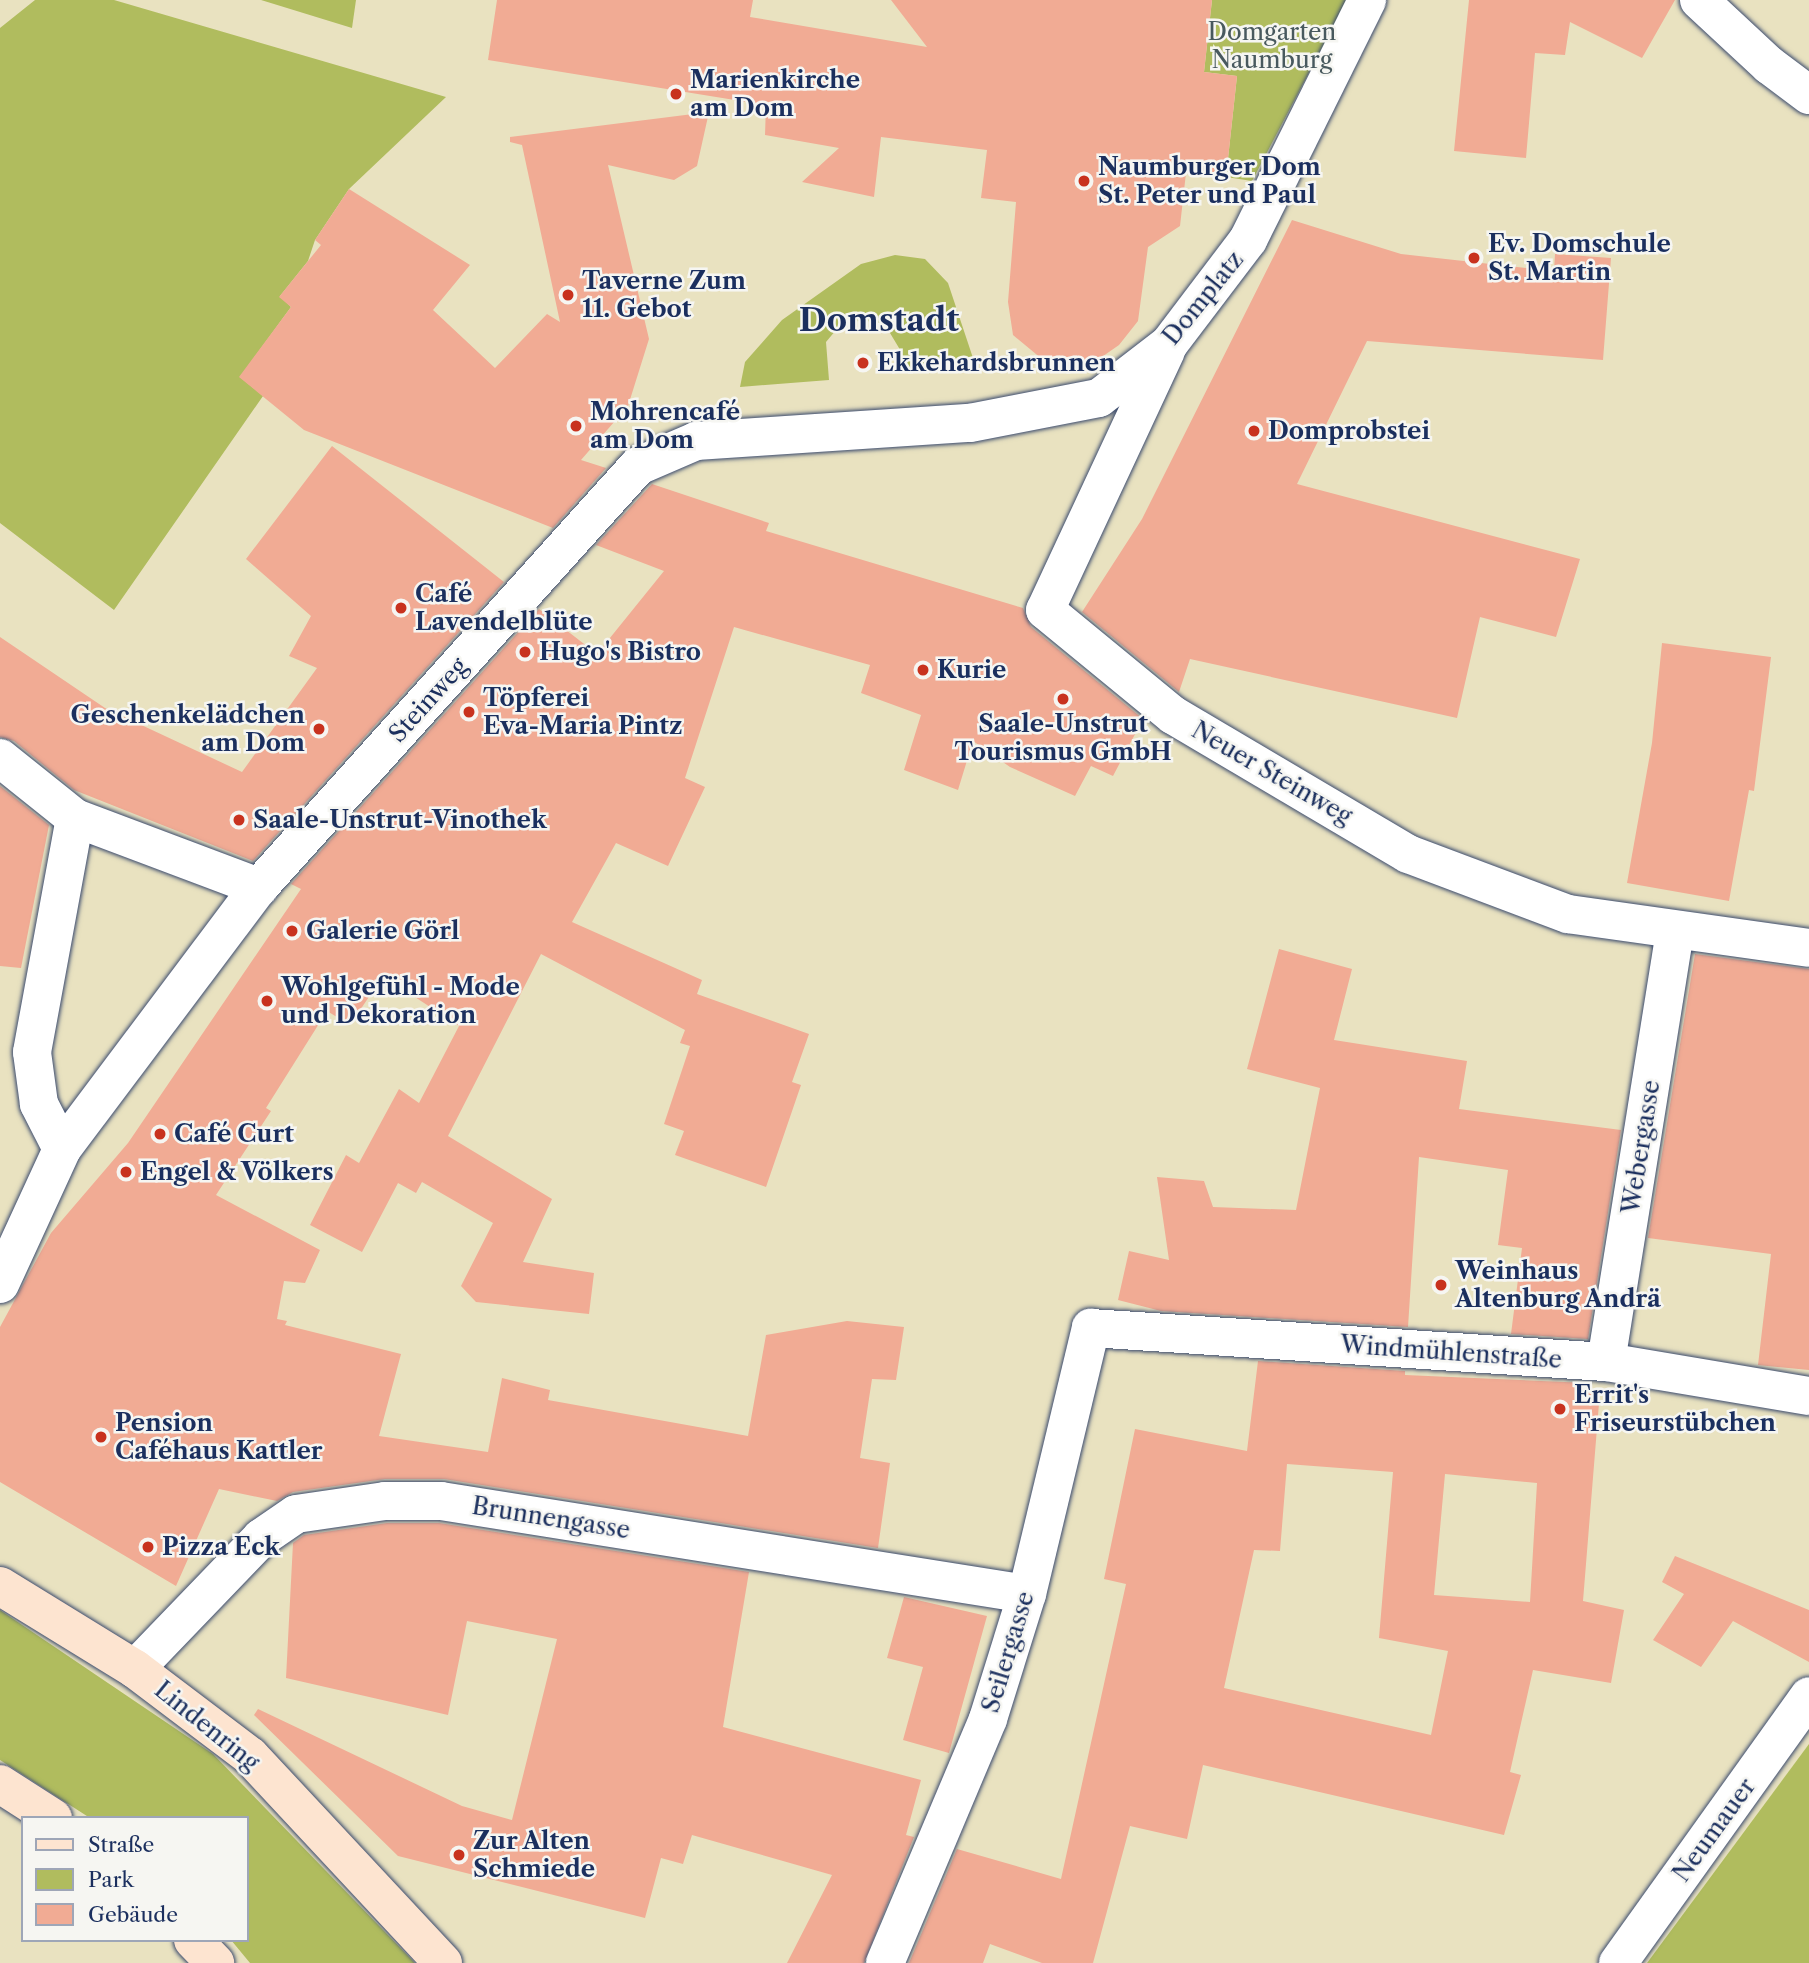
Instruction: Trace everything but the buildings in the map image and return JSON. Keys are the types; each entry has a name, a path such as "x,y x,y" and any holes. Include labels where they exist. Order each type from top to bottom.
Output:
{"main road":[{"name":"Lindenring","path":"0,1586 135,1670 250,1756 443,1963"},
{"path":"0,1784 50,1816"},
{"path":"195,1942 215,1963"}],"street":[{"name":"Domplatz","path":"696,441 970,424 1099,398 1169,344 1248,240 1367,0"},
{"path":"1699,0 1769,65 1809,95"},
{"name":"Neuer Steinweg","path":"1169,344 1045,610 1173,715 1408,854 1568,914 1675,932 1809,948"},
{"name":"Steinweg","path":"0,1284 62,1149 259,887 638,466 696,441"},
{"path":"0,758 75,818 259,887"},
{"path":"62,1149 39,1104 32,1052 75,818"},
{"name":"Webergasse","path":"1606,1362 1675,932"},
{"name":"Windmühlenstraße","path":"1091,1328 1606,1362 1809,1396"},
{"name":"Seilergasse","path":"885,1963 988,1719 1027,1594 1091,1328"},
{"name":"Brunnengasse","path":"135,1670 270,1532 296,1514 385,1502 441,1501 1027,1594"},
{"name":"Neumauer","path":"1618,1963 1809,1696"}],"green space":[{"path":"35,0 114,0 446,97 349,189 315,240 308,261 280,296 291,307 240,377 263,396 114,610 0,523 0,28"},
{"path":"261,0 356,0 352,28"},
{"name":"Domgarten Naumburg","path":"1212,0 1347,0 1252,181 1226,177 1237,76 1204,72"},
{"path":"895,255 925,259 948,283 974,361 899,371 899,348 887,328 865,320 841,324 826,342 829,380 740,387 745,362 782,320 861,264"},
{"path":"0,1610 213,1754 415,1963 250,1963 233,1942 248,1942 248,1816 87,1816 0,1760"},
{"path":"1809,1744 1809,1963 1647,1963"}],"place":[{"name":"Marienkirche am Dom","path":"676,94"},
{"name":"Naumburger Dom St. Peter und Paul","path":"1084,181"},
{"name":"Ev. Domschule St. Martin","path":"1474,258"},
{"name":"Taverne Zum 11. Gebot","path":"568,295"},
{"name":"Ekkehardsbrunnen","path":"863,363"},
{"name":"Mohrencafé am Dom","path":"576,426"},
{"name":"Domprobstei","path":"1254,431"},
{"name":"Café Lavendelblüte","path":"401,608"},
{"name":"Hugo's Bistro","path":"525,652"},
{"name":"Kurie","path":"923,670"},
{"name":"Saale-Unstrut Tourismus GmbH","path":"1063,699"},
{"name":"Töpferei Eva-Maria Pintz","path":"469,712"},
{"name":"Geschenkelädchen am Dom","path":"319,729"},
{"name":"Saale-Unstrut-Vinothek","path":"239,820"},
{"name":"Galerie Görl","path":"292,931"},
{"name":"Wohlgefühl - Mode und Dekoration","path":"267,1001"},
{"name":"Café Curt","path":"160,1134"},
{"name":"Engel & Völkers","path":"126,1172"},
{"name":"Weinhaus Altenburg Andrä","path":"1441,1285"},
{"name":"Errit's Friseurstübchen","path":"1560,1409"},
{"name":"Pension Caféhaus Kattler","path":"101,1437"},
{"name":"Pizza Eck","path":"148,1547"},
{"name":"Zur Alten Schmiede","path":"459,1855"}],"district":[{"name":"Domstadt","path":"879,320"}]}
